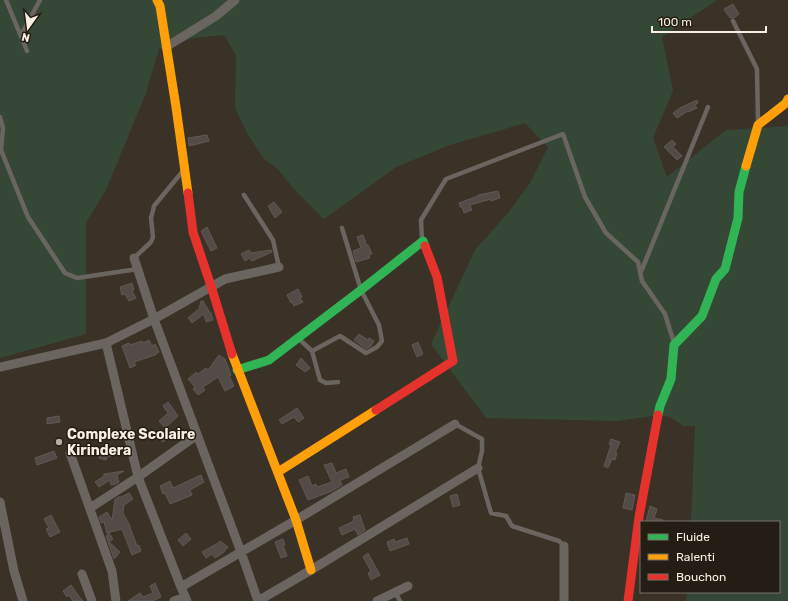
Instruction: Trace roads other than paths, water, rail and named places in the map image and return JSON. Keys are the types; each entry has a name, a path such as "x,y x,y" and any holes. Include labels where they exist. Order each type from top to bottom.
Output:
{"street":[{"path":"166,47 216,16 235,0"},
{"path":"160,2 193,232 230,350 296,520 311,570"},
{"path":"628,601 639,517 660,406 671,379 674,345 702,316 716,279 725,268 738,218 739,192 758,125 786,103 788,99"},
{"path":"237,370 269,360 423,242 437,277 453,361 278,472"},
{"path":"134,258 154,319 258,601 478,468"},
{"path":"0,367 106,343 154,319 224,279 279,267"},
{"path":"106,343 138,477 186,599 174,601"},
{"path":"181,587 296,520 455,424"},
{"path":"90,508 138,477 197,435"},
{"path":"70,453 112,571 116,601"},
{"path":"0,502 14,571 23,601"},
{"path":"564,546 564,601"},
{"path":"82,574 92,601"},
{"path":"377,601 408,586"}],"lane":[{"path":"6,0 27,51"},
{"path":"20,35 40,0"},
{"path":"733,21 757,69 758,125"},
{"path":"640,272 708,107"},
{"path":"0,117 3,128 1,150 28,217 65,273 77,278 138,269"},
{"path":"423,242 421,220 446,179 563,134 585,197 606,233 638,262 642,281 665,314 674,345"},
{"path":"134,258 151,242 153,238 151,218 154,206 184,170"},
{"path":"244,195 273,240 279,267"},
{"path":"312,351 340,336 366,353 377,347 382,341 379,325 361,290 342,228"},
{"path":"298,338 312,351 320,380 326,383 338,382"},
{"path":"455,424 482,439 482,451 478,468 491,513 506,516 512,526 559,541 564,546"},
{"path":"395,592 400,601"}],"place":[{"name":"Complexe Scolaire Kirindera","path":"59,442"}]}
